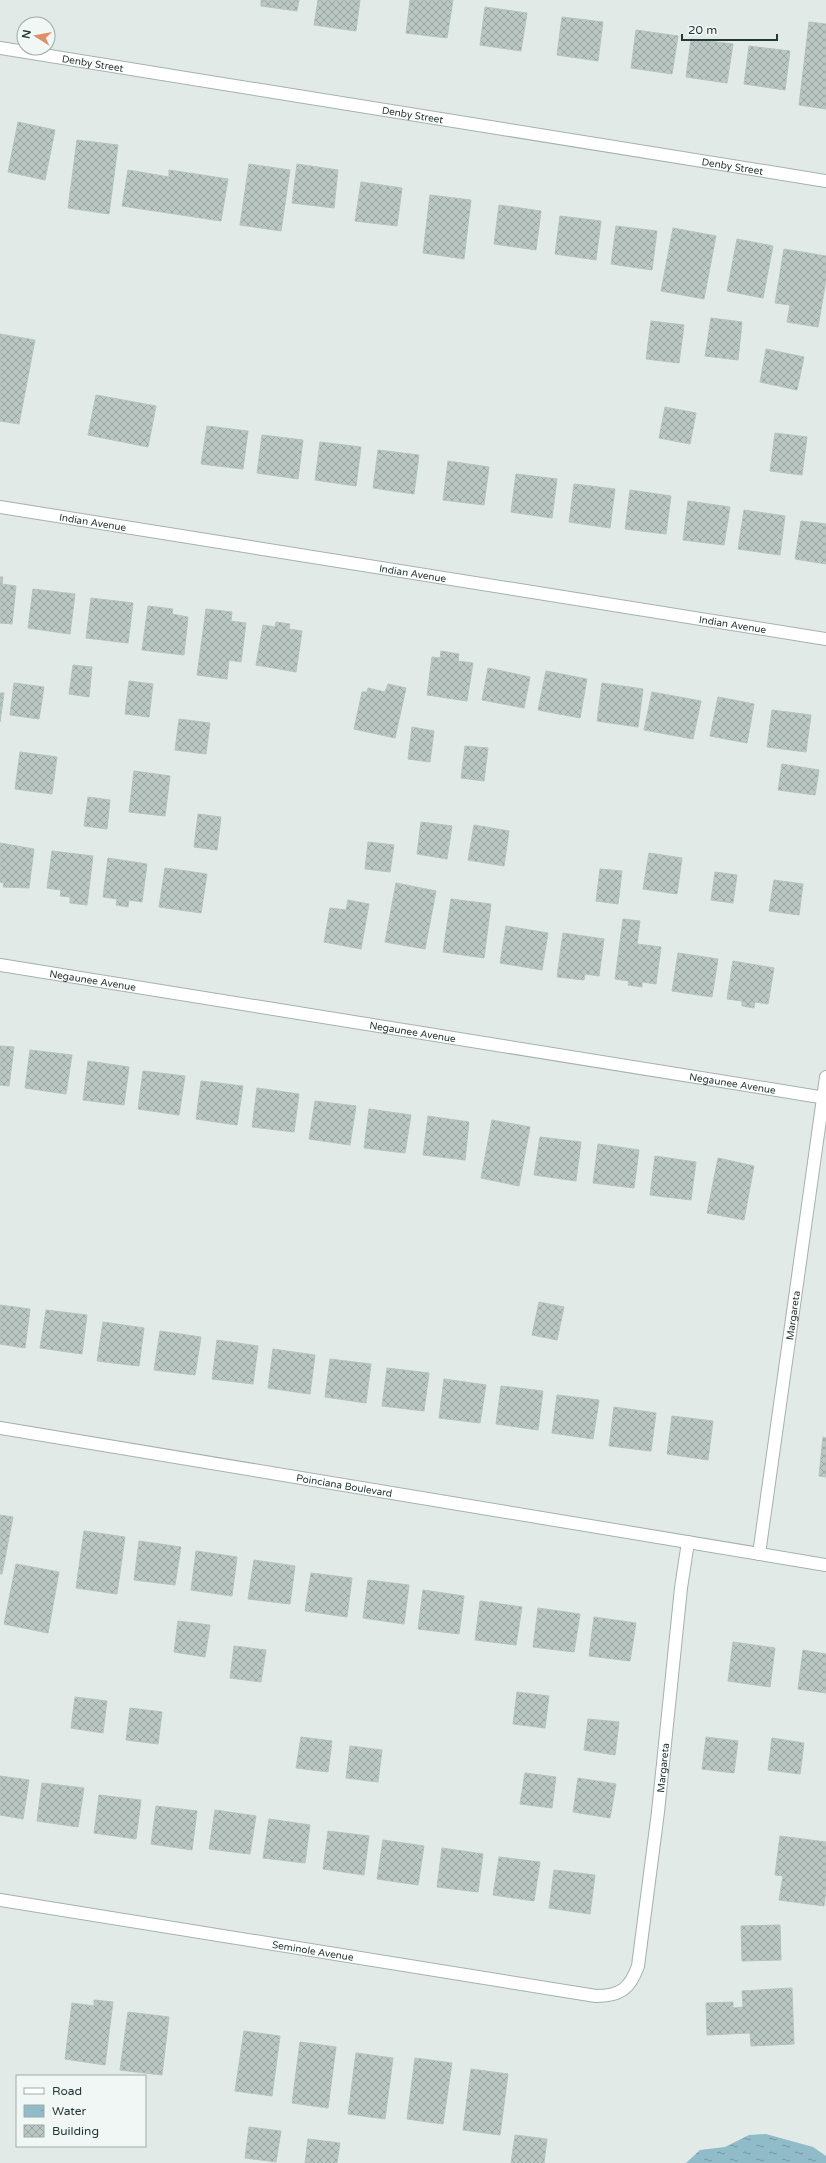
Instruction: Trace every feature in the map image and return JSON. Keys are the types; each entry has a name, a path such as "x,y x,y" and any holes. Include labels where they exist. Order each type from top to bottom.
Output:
{"street":[{"name":"Denby Street","path":"0,48 826,181"},
{"name":"Indian Avenue","path":"0,507 826,639"},
{"name":"Negaunee Avenue","path":"0,965 825,1098"},
{"name":"Margareta","path":"759,1554 825,1098 826,1077"},
{"name":"Poinciana Boulevard","path":"0,1428 759,1554"},
{"name":"Margareta","path":"624,1990 633,1980 638,1966 658,1812 681,1588 688,1542"},
{"path":"759,1554 826,1565"},
{"name":"Seminole Avenue","path":"0,1900 596,1996 610,1996 624,1990"}],"water":[{"path":"766,2134 813,2147 826,2156 826,2163 686,2163 700,2150 725,2147 749,2135"}],"building":[{"path":"261,0 299,0 297,11 261,6"},
{"path":"318,0 360,0 356,31 314,25"},
{"path":"410,0 453,0 447,38 406,33"},
{"path":"485,7 527,13 521,51 480,45"},
{"path":"562,17 603,22 598,61 557,55"},
{"path":"809,22 826,24 826,109 799,105"},
{"path":"636,30 678,36 672,74 631,68"},
{"path":"691,39 733,44 727,83 686,77"},
{"path":"749,46 790,51 785,90 744,84"},
{"path":"18,122 55,130 45,180 8,172"},
{"path":"77,140 118,145 109,214 68,208"},
{"path":"249,164 290,170 281,231 240,225"},
{"path":"297,164 338,170 334,208 292,203"},
{"path":"128,170 169,177 169,170 228,179 221,221 122,206"},
{"path":"361,182 402,188 397,226 355,221"},
{"path":"430,195 471,200 464,259 423,253"},
{"path":"499,205 541,211 536,250 494,244"},
{"path":"560,216 601,221 596,260 555,254"},
{"path":"616,226 657,231 652,270 611,264"},
{"path":"673,228 716,236 704,299 661,291"},
{"path":"737,239 773,246 763,298 727,291"},
{"path":"784,249 826,256 826,280 818,327 787,322 790,305 775,303"},
{"path":"711,318 742,322 738,360 705,356"},
{"path":"651,321 684,325 679,363 646,359"},
{"path":"0,334 35,340 19,424 0,421"},
{"path":"766,349 804,357 797,390 760,382"},
{"path":"96,395 156,406 148,447 88,435"},
{"path":"665,407 696,413 690,444 659,438"},
{"path":"207,426 248,431 243,469 201,464"},
{"path":"775,433 807,437 802,475 770,471"},
{"path":"262,435 303,440 298,479 257,473"},
{"path":"320,442 361,447 356,486 315,480"},
{"path":"378,450 419,455 414,494 373,488"},
{"path":"448,461 489,467 484,505 443,500"},
{"path":"516,474 557,479 552,518 511,512"},
{"path":"574,484 615,489 610,528 569,522"},
{"path":"630,490 671,496 666,534 625,529"},
{"path":"688,501 730,507 724,545 683,540"},
{"path":"744,510 785,516 780,555 738,549"},
{"path":"801,521 826,524 826,564 795,559"},
{"path":"0,577 3,577 2,584 16,586 12,624 0,623"},
{"path":"33,589 75,594 70,634 28,628"},
{"path":"91,598 133,603 128,643 86,638"},
{"path":"148,606 173,609 172,614 188,617 184,655 142,650"},
{"path":"206,609 232,612 231,621 246,623 241,662 229,660 227,679 197,675"},
{"path":"276,622 290,624 289,629 302,631 296,672 256,665 263,625 275,627"},
{"path":"441,651 459,654 458,661 473,663 467,701 427,695 432,657 440,658"},
{"path":"73,665 92,667 89,697 69,694"},
{"path":"488,668 530,677 524,708 482,700"},
{"path":"546,671 587,679 580,718 538,710"},
{"path":"129,681 153,684 149,717 125,714"},
{"path":"14,683 44,687 39,719 10,715"},
{"path":"602,683 643,689 638,727 597,721"},
{"path":"388,684 406,688 395,738 354,729 362,692 367,692 368,688 385,692"},
{"path":"652,692 701,701 693,739 644,730"},
{"path":"0,693 4,693 0,722"},
{"path":"718,697 754,704 747,743 710,736"},
{"path":"772,710 811,715 806,752 767,747"},
{"path":"179,719 210,723 206,754 175,750"},
{"path":"412,727 434,731 430,762 408,759"},
{"path":"465,746 488,748 484,781 461,778"},
{"path":"20,752 57,757 52,794 15,789"},
{"path":"782,764 819,770 815,795 778,790"},
{"path":"134,771 170,776 165,816 129,812"},
{"path":"88,797 110,800 107,829 84,826"},
{"path":"198,814 221,817 217,850 194,847"},
{"path":"421,822 452,826 447,859 417,854"},
{"path":"474,825 509,831 504,866 468,860"},
{"path":"368,842 394,845 390,872 365,869"},
{"path":"0,843 34,849 29,888 3,887 4,883 0,882"},
{"path":"52,851 93,856 87,905 70,903 70,897 60,896 61,890 47,888"},
{"path":"649,853 682,858 677,894 643,889"},
{"path":"108,858 147,864 142,902 129,900 128,907 116,905 117,899 103,897"},
{"path":"165,868 207,874 201,913 159,907"},
{"path":"600,869 622,871 618,904 596,901"},
{"path":"715,872 737,875 733,903 711,900"},
{"path":"774,880 803,884 799,915 769,911"},
{"path":"396,883 436,891 425,949 385,942"},
{"path":"451,899 491,904 484,958 443,952"},
{"path":"348,900 369,904 361,949 324,942 330,908 346,910"},
{"path":"623,919 640,921 637,944 661,947 656,984 642,982 642,987 628,985 629,981 615,979"},
{"path":"506,926 548,933 542,970 500,963"},
{"path":"563,933 604,939 599,976 585,974 584,980 557,977"},
{"path":"678,953 718,959 712,997 672,991"},
{"path":"733,961 774,968 768,1004 755,1002 754,1008 742,1006 742,1001 727,999"},
{"path":"0,1046 14,1047 9,1086 0,1085"},
{"path":"30,1050 72,1055 66,1094 25,1088"},
{"path":"88,1061 129,1067 124,1105 83,1100"},
{"path":"143,1071 185,1076 179,1115 138,1109"},
{"path":"201,1081 243,1086 237,1125 196,1119"},
{"path":"257,1088 299,1094 294,1132 252,1127"},
{"path":"315,1101 356,1106 350,1145 309,1139"},
{"path":"369,1109 411,1115 405,1153 364,1148"},
{"path":"428,1116 469,1122 465,1160 423,1155"},
{"path":"492,1120 530,1127 519,1186 481,1178"},
{"path":"540,1137 581,1142 576,1181 534,1175"},
{"path":"598,1144 639,1150 634,1188 593,1183"},
{"path":"655,1156 696,1162 691,1200 650,1195"},
{"path":"718,1158 754,1166 744,1220 707,1213"},
{"path":"539,1302 564,1307 557,1340 532,1335"},
{"path":"0,1305 30,1309 25,1348 0,1344"},
{"path":"46,1310 87,1315 82,1354 40,1348"},
{"path":"103,1322 144,1328 139,1366 97,1361"},
{"path":"160,1331 201,1337 195,1375 154,1370"},
{"path":"217,1340 258,1346 253,1384 212,1379"},
{"path":"273,1349 315,1355 310,1394 268,1388"},
{"path":"330,1359 371,1364 366,1403 325,1397"},
{"path":"387,1368 429,1373 424,1411 382,1406"},
{"path":"444,1379 486,1385 480,1423 439,1418"},
{"path":"501,1386 543,1391 538,1430 496,1424"},
{"path":"557,1395 599,1400 593,1439 552,1433"},
{"path":"614,1407 656,1413 651,1451 609,1446"},
{"path":"672,1416 713,1421 708,1460 667,1454"},
{"path":"823,1437 826,1438 826,1477 819,1476"},
{"path":"0,1515 13,1517 2,1574 0,1574"},
{"path":"84,1531 125,1537 117,1594 76,1588"},
{"path":"139,1541 181,1547 175,1585 134,1580"},
{"path":"196,1551 237,1557 232,1596 191,1590"},
{"path":"254,1560 295,1566 290,1604 248,1599"},
{"path":"16,1564 59,1572 48,1633 4,1624"},
{"path":"311,1573 352,1578 347,1617 305,1611"},
{"path":"368,1580 409,1585 404,1624 363,1618"},
{"path":"423,1590 464,1596 459,1634 418,1629"},
{"path":"480,1601 522,1607 516,1645 475,1640"},
{"path":"538,1608 580,1614 574,1652 533,1647"},
{"path":"594,1617 636,1623 630,1661 589,1656"},
{"path":"178,1621 210,1625 205,1657 174,1652"},
{"path":"733,1642 775,1648 770,1687 728,1681"},
{"path":"234,1646 266,1650 261,1682 230,1678"},
{"path":"803,1650 826,1654 826,1693 798,1689"},
{"path":"517,1692 549,1696 545,1728 513,1724"},
{"path":"75,1697 107,1701 103,1733 71,1728"},
{"path":"130,1708 162,1712 158,1744 126,1740"},
{"path":"588,1719 619,1722 615,1755 584,1750"},
{"path":"301,1737 332,1741 328,1772 296,1768"},
{"path":"706,1737 738,1741 734,1773 702,1769"},
{"path":"772,1738 804,1743 800,1774 768,1770"},
{"path":"350,1746 382,1750 378,1782 346,1778"},
{"path":"525,1773 556,1777 552,1808 520,1804"},
{"path":"0,1776 29,1780 23,1819 0,1815"},
{"path":"578,1778 616,1784 610,1818 573,1812"},
{"path":"42,1783 84,1788 78,1827 37,1821"},
{"path":"99,1795 141,1800 136,1839 94,1833"},
{"path":"156,1806 197,1811 192,1850 151,1844"},
{"path":"215,1810 256,1816 250,1854 209,1849"},
{"path":"269,1819 310,1825 305,1863 263,1858"},
{"path":"328,1831 369,1836 364,1875 323,1869"},
{"path":"780,1836 826,1842 826,1891 824,1906 779,1900 783,1876 775,1875"},
{"path":"383,1840 424,1846 418,1885 377,1879"},
{"path":"442,1848 483,1854 478,1892 437,1887"},
{"path":"499,1857 540,1862 534,1901 493,1895"},
{"path":"554,1870 595,1875 590,1914 549,1908"},
{"path":"780,1925 781,1960 742,1961 741,1926"},
{"path":"792,1988 794,2044 751,2046 750,2033 707,2035 706,2003 733,2002 733,2008 743,2007 742,1991"},
{"path":"94,2000 113,2002 105,2065 65,2059 72,2003 94,2006"},
{"path":"128,2012 169,2017 162,2075 120,2070"},
{"path":"244,2031 280,2036 272,2096 235,2091"},
{"path":"300,2042 336,2047 328,2108 292,2103"},
{"path":"356,2053 393,2058 385,2119 348,2114"},
{"path":"415,2058 452,2063 443,2124 407,2119"},
{"path":"471,2069 508,2074 500,2135 463,2130"},
{"path":"249,2127 281,2131 276,2162 245,2158"},
{"path":"515,2135 547,2139 544,2163 511,2163"},
{"path":"308,2139 340,2143 337,2163 305,2163"}]}
